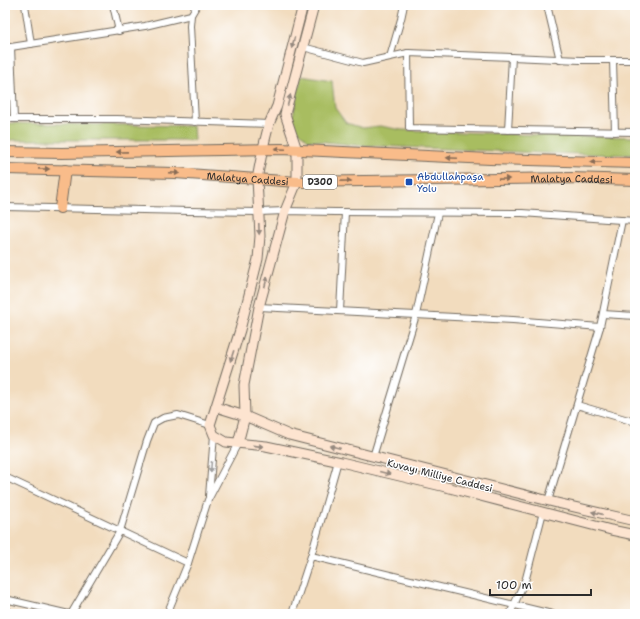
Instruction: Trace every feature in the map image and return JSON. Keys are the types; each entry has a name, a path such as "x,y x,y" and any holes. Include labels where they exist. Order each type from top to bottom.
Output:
{"highway":[{"name":"Malatya Caddesi","path":"5,152 62,153 263,148 490,159 635,163"},
{"name":"Malatya Caddesi","path":"5,169 176,173 297,182 571,178 635,180"},
{"path":"60,208 65,170"}],"main road":[{"path":"214,435 210,426 240,330 258,259 260,236 258,178 263,148 269,124 277,106 303,5"},
{"path":"238,443 245,416 244,385 259,307 285,211 297,182 297,150 285,114 314,5"},
{"name":"Kuvayı Milliye Caddesi","path":"216,407 245,416 289,435 548,501 635,521"},
{"name":"Kuvayı Milliye Caddesi","path":"214,435 226,442 266,446 338,461 635,535"}],"street":[{"path":"25,5 31,44"},
{"path":"113,5 119,31"},
{"path":"195,122 190,26 191,15 197,5"},
{"path":"390,57 404,5"},
{"path":"547,5 560,60"},
{"path":"14,119 8,47 119,31 191,15"},
{"path":"303,47 363,63 408,53 560,60 635,60"},
{"path":"408,53 409,128 635,132"},
{"path":"508,130 512,57"},
{"path":"613,60 615,132"},
{"path":"5,119 117,119 269,124"},
{"path":"5,207 259,212 522,214 635,221"},
{"path":"340,311 345,212"},
{"path":"373,457 416,315 438,213"},
{"path":"548,501 600,327 622,220"},
{"path":"259,307 513,320 600,327"},
{"path":"603,314 635,316"},
{"path":"577,405 635,422"},
{"path":"5,599 70,614 120,531 147,441 154,423 163,418 178,415 210,426"},
{"path":"208,500 214,435"},
{"path":"167,614 188,563 208,500 238,443"},
{"path":"292,614 311,556 338,461"},
{"path":"5,476 188,563"},
{"path":"510,614 526,578 543,512"},
{"path":"311,556 552,614"}],"green space":[{"path":"301,76 332,81 335,108 346,123 363,128 380,126 402,130 635,137 635,155 542,153 354,145 308,140 296,128 292,121"},
{"path":"5,123 193,126 194,140 5,140"}],"railway":[{"path":"5,608 30,614"}],"place":[{"name":"Abdullahpaşa Yolu","path":"409,182"}]}
